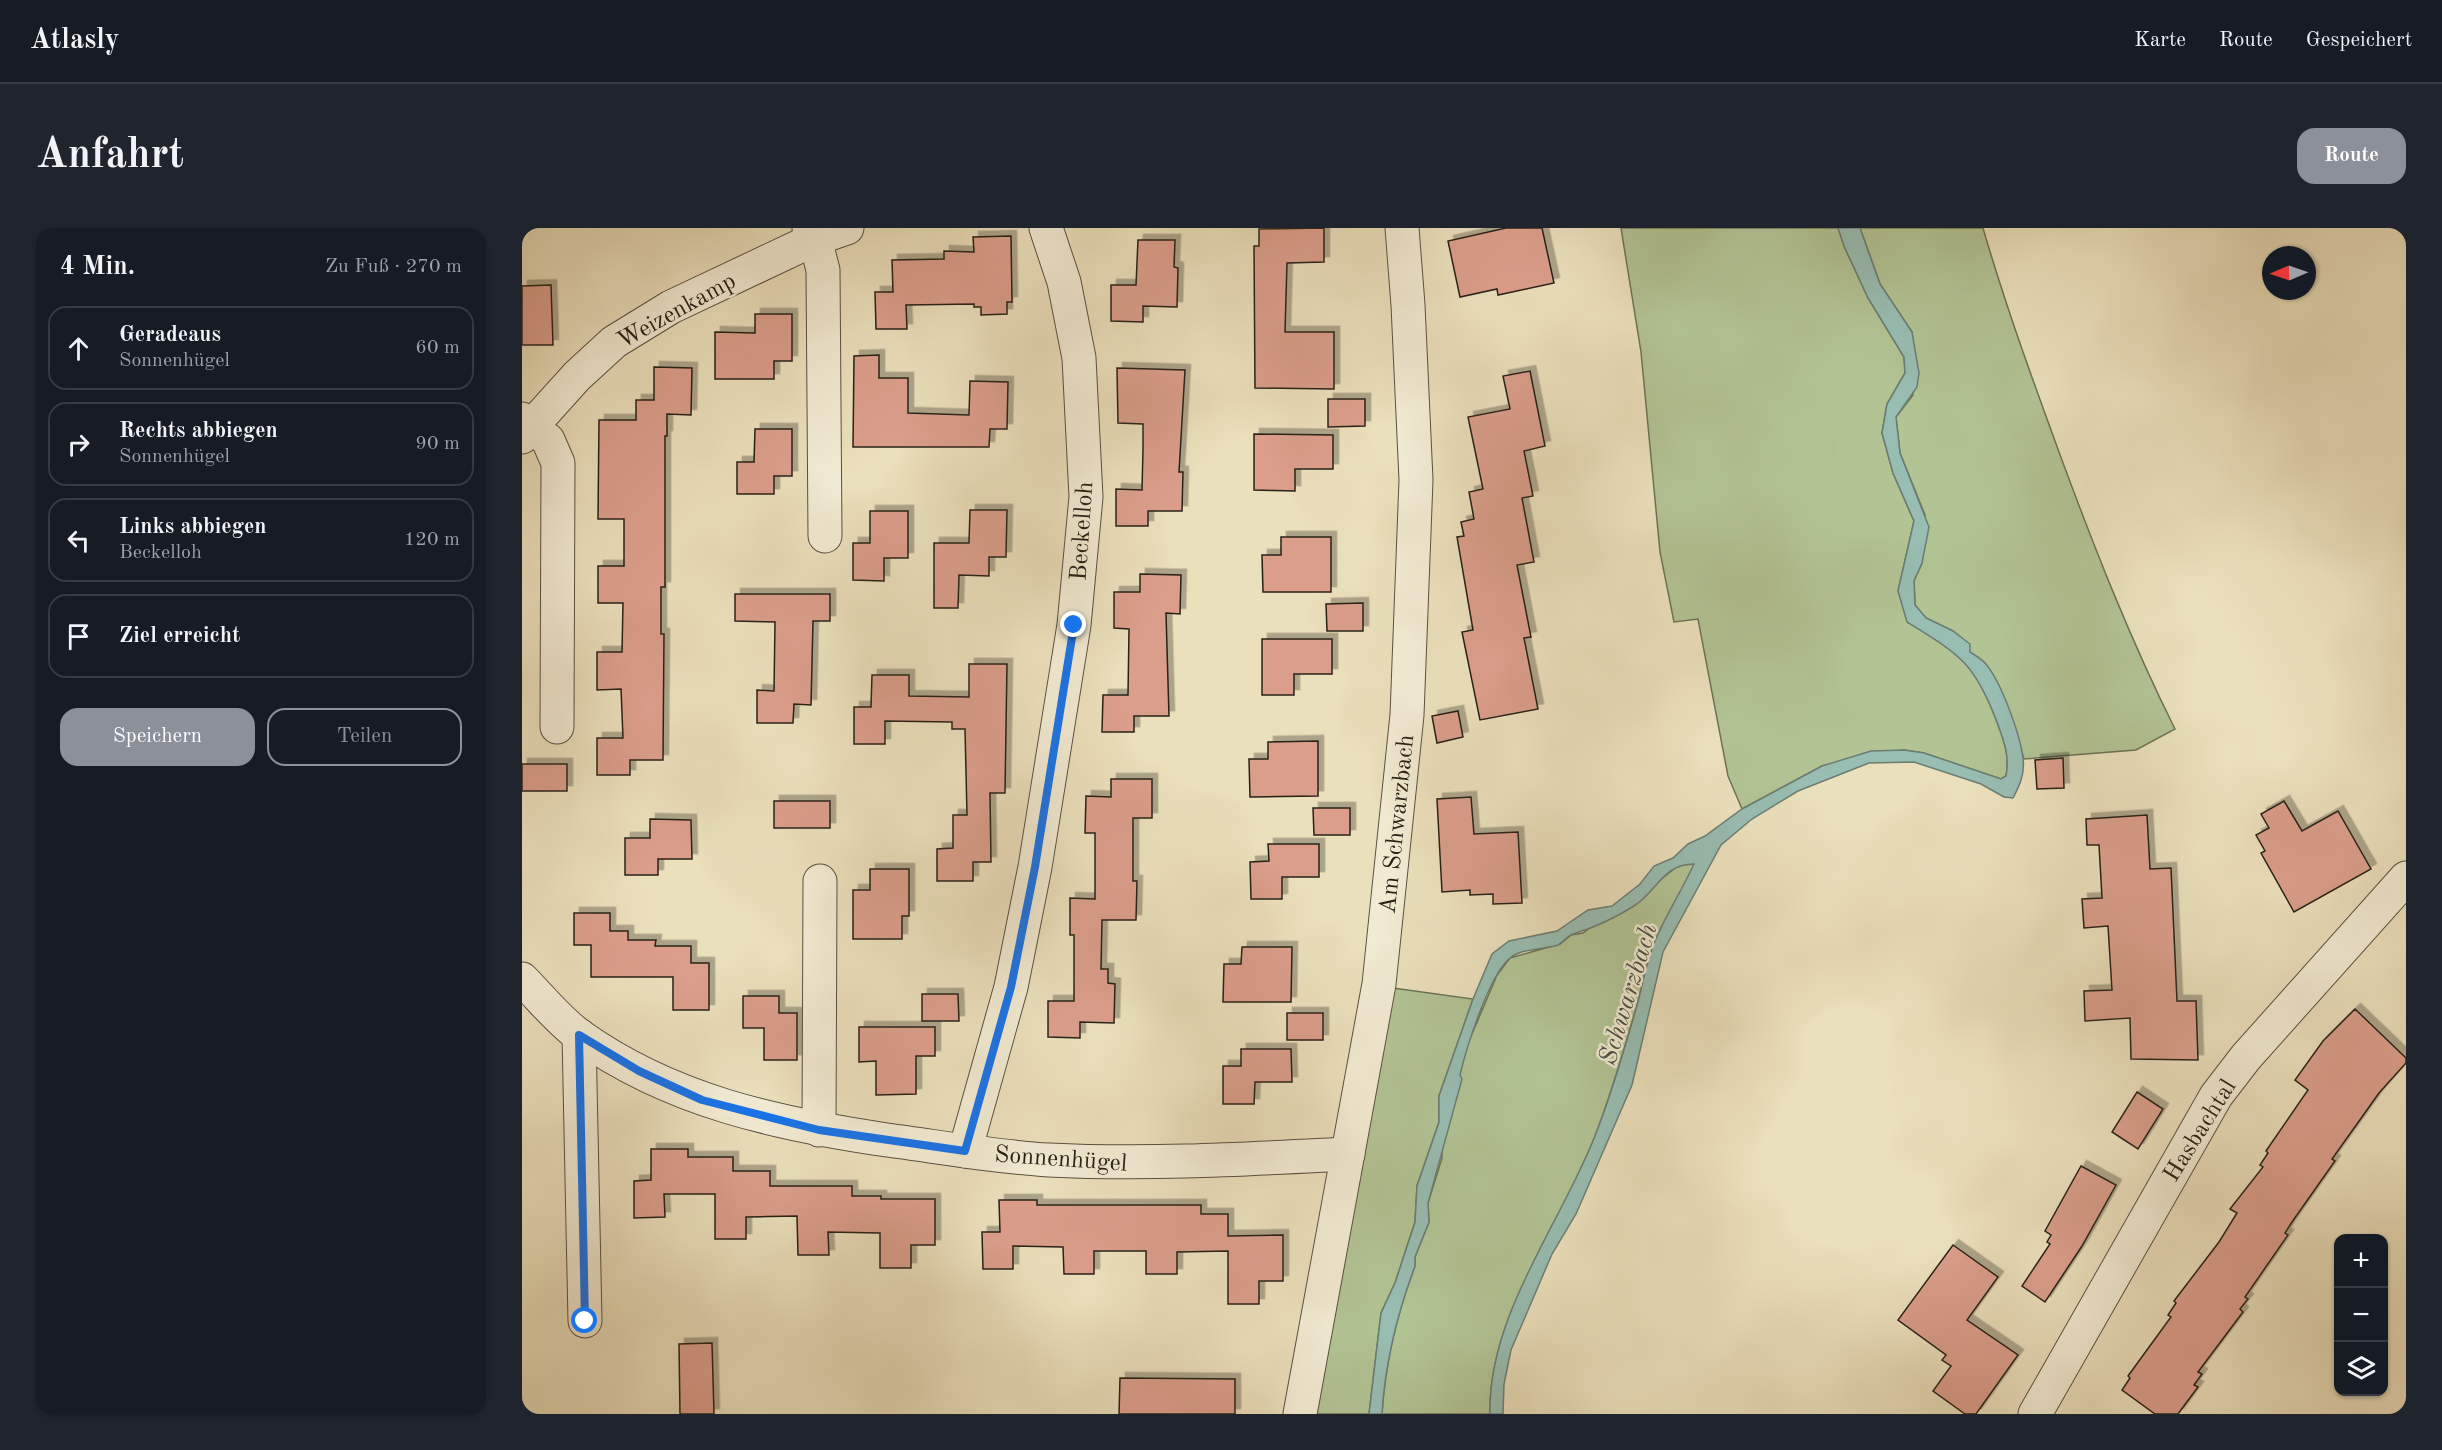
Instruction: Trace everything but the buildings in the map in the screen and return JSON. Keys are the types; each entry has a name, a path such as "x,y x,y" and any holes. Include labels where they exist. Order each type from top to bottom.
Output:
{"street":[{"name":"Weizenkamp","path":"556,727 558,463 548,440 525,428 614,342 671,307 812,233 847,228"},
{"name":"Beckelloh","path":"965,1151 1011,987 1035,867 1074,625 1086,497 1079,358 1064,282 1046,228"},
{"name":"Am Schwarzbach","path":"1300,1414 1379,984 1407,715 1416,480 1402,228"},
{"path":"812,233 823,270 825,536"},
{"name":"Hasbachtal","path":"2035,1414 2216,1096 2246,1057 2406,878"},
{"path":"819,1130 820,882"},
{"name":"Sonnenhügel","path":"522,979 579,1035 639,1071 702,1100 819,1130 1046,1160 1129,1163 1348,1154"},
{"path":"579,1035 585,1321"}],"green space":[{"path":"1621,228 1838,228 1868,298 1904,357 1905,373 1887,404 1882,433 1893,473 1914,521 1898,591 1908,622 1953,652 1964,662 1981,686 2004,742 2007,755 2006,776 2001,779 1924,753 1904,750 1822,766 1742,809 1728,776 1698,619 1674,622 1660,552 1641,352"},
{"path":"1860,228 1983,228 2019,341 2086,523 2128,627 2175,729 2136,750 2024,759 2005,700 1985,663 1970,652 1953,631 1926,618 1915,605 1914,581 1922,563 1925,515 1900,453 1896,417 1913,395 1912,332 1880,284"},
{"path":"1695,864 1652,948 1623,1053 1607,1103 1581,1170 1513,1306 1501,1341 1493,1377 1490,1414 1382,1414 1393,1339 1415,1266 1415,1257 1429,1222 1428,1203 1442,1158 1442,1145 1466,1048 1497,975 1510,958 1560,944 1571,935 1583,933 1596,923 1612,918 1679,865"},
{"path":"1393,988 1473,999 1439,1096 1439,1122 1417,1186 1415,1222 1395,1283 1381,1313 1369,1414 1314,1414"}],"water":[{"path":"1838,228 1860,228 1880,284 1912,332 1919,373 1917,387 1896,417 1900,453 1929,527 1922,563 1914,581 1915,605 1926,618 1953,631 1970,644 1970,652 1991,671 2009,708 2021,748 2023,774 2020,784 2013,798 2004,797 1981,784 1914,762 1869,763 1798,791 1752,819 1721,845 1663,952 1632,1085 1576,1214 1552,1254 1511,1350 1504,1384 1503,1414 1490,1414 1493,1377 1501,1341 1513,1306 1595,1136 1623,1053 1652,948 1694,864 1674,869 1642,900 1612,919 1571,935 1558,945 1527,951 1510,958 1494,980 1467,1048 1460,1075 1462,1079 1428,1203 1429,1222 1415,1257 1415,1266 1393,1339 1382,1414 1369,1414 1381,1313 1395,1283 1415,1222 1417,1186 1439,1122 1439,1096 1473,999 1492,954 1509,941 1557,931 1588,910 1612,906 1640,884 1654,866 1673,858 1688,844 1705,836 1742,809 1822,766 1871,751 1904,750 1924,753 2001,779 2006,776 2006,749 1981,686 1953,652 1907,622 1898,591 1914,521 1893,473 1882,433 1887,404 1905,373 1904,357 1868,298"}],"route":[{"path":"585,1321 579,1035 639,1071 702,1100 819,1130 965,1151 1011,987 1035,867 1074,625"}],"water label":[{"name":"Schwarzbach","path":"1627,994"}]}
